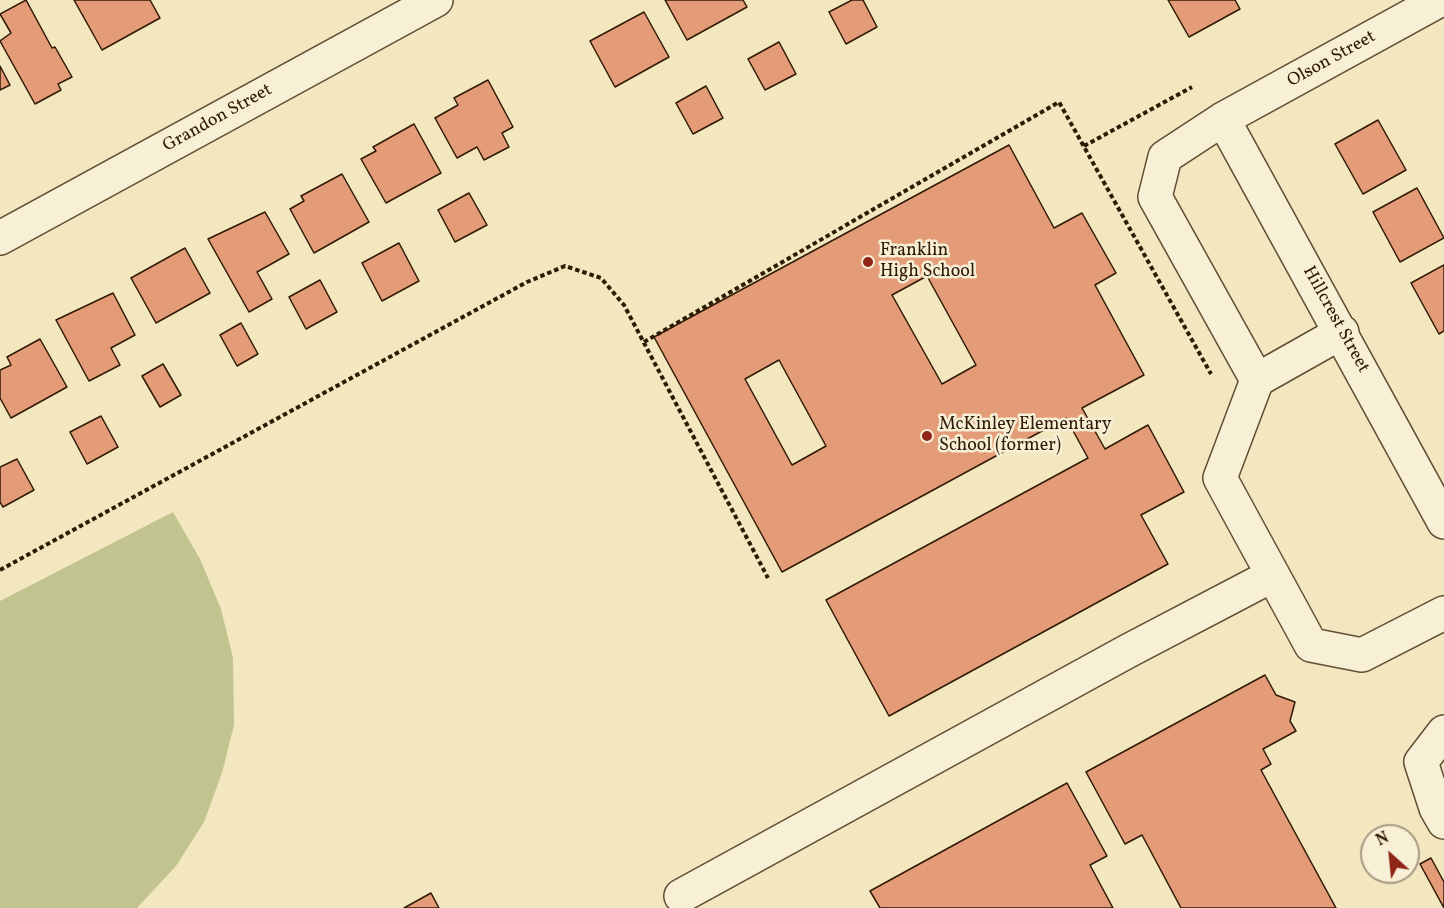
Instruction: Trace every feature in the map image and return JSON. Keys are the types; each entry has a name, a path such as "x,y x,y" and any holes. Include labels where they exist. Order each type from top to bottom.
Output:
{"street":[{"name":"Grandon Street","path":"0,238 436,0"},
{"name":"Olson Street","path":"1257,380 1155,197 1165,157 1213,127 1440,0"},
{"name":"Hillcrest Street","path":"1213,127 1342,332 1444,522"},
{"path":"1342,332 1257,380 1220,478 1311,645 1362,655 1444,613"},
{"path":"681,896 1128,651 1273,575"},
{"path":"1444,732 1421,762 1436,808 1444,822"}],"path":[{"path":"1084,146 1192,87"},
{"path":"644,342 1059,102 1211,374"},
{"path":"0,570 527,282 565,266 601,278 624,305 768,578"}],"green space":[{"path":"173,512 200,559 221,609 233,658 234,725 222,773 204,822 176,866 137,908 0,908 0,601"}],"building":[{"path":"26,0 52,48 55,47 72,77 58,84 61,90 35,104 0,41 11,33 0,14"},
{"path":"74,0 150,0 160,18 102,50"},
{"path":"665,0 743,0 747,7 687,40"},
{"path":"852,0 863,0 877,27 846,44 829,12"},
{"path":"1168,0 1235,0 1240,9 1189,37"},
{"path":"644,12 669,57 615,87 590,41"},
{"path":"779,42 796,74 765,90 748,59"},
{"path":"0,66 10,85 0,90"},
{"path":"488,80 513,127 502,133 509,147 484,160 477,147 457,158 435,118 458,105 454,98"},
{"path":"706,86 723,118 693,134 676,103"},
{"path":"1378,120 1406,170 1363,194 1335,144"},
{"path":"414,124 441,173 386,203 361,159 376,151 373,147"},
{"name":"McKinley Elementary School (former)","path":"1009,145 1054,228 1082,213 1116,273 1095,285 1144,375 1082,408 1105,449 1148,425 1184,492 1141,515 1168,564 889,716 826,600 1088,458 1066,418 782,572 654,337","holes":["927,276 976,365 942,384 892,295","779,360 826,446 792,465 745,379"]},
{"path":"342,174 369,222 314,253 290,209 304,201 301,196"},
{"path":"1417,188 1444,238 1400,262 1373,212"},
{"path":"469,193 487,225 455,242 438,210"},
{"path":"265,212 289,254 257,272 272,299 249,312 208,239"},
{"path":"399,243 419,281 382,301 362,263"},
{"path":"185,248 210,293 156,323 131,278"},
{"path":"1444,265 1444,331 1439,334 1411,283"},
{"path":"320,280 337,312 306,329 289,297"},
{"path":"113,293 135,335 111,348 120,365 89,381 56,320"},
{"path":"241,323 258,354 237,366 220,335"},
{"path":"40,339 67,387 11,418 0,398 0,370 11,365 7,357"},
{"path":"163,364 181,395 160,407 142,376"},
{"path":"101,416 118,447 87,464 70,432"},
{"path":"17,459 34,490 3,507 0,502 0,467"},
{"path":"1265,675 1276,695 1295,702 1290,721 1296,731 1263,749 1271,764 1261,770 1336,908 1181,908 1142,835 1125,844 1086,772"},
{"path":"1067,783 1107,856 1090,865 1113,908 880,908 870,891"},
{"path":"1431,858 1444,882 1444,908 1420,864"},
{"path":"431,893 439,908 404,908"}],"place":[{"name":"Franklin High School","path":"868,262"},
{"name":"McKinley Elementary School (former)","path":"927,436"}]}
